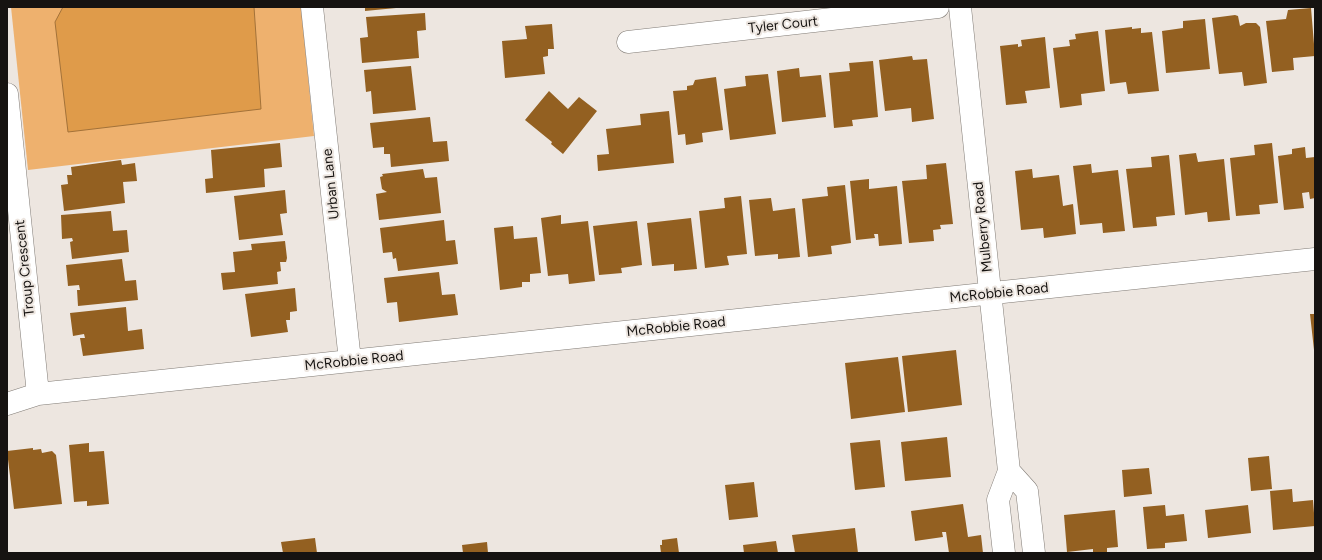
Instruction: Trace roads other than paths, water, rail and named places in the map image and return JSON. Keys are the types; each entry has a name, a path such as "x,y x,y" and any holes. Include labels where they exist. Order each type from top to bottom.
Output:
{"street":[{"name":"Urban Lane","path":"312,7 350,361"},
{"name":"Tyler Court","path":"628,42 938,7"},
{"name":"Mulberry Road","path":"960,7 1009,471 998,500 1004,553"},
{"name":"Troup Crescent","path":"7,94 9,142 38,394"},
{"name":"McRobbie Road","path":"7,404 38,394 1315,259"},
{"path":"1009,471 1026,492 1034,553"}]}
